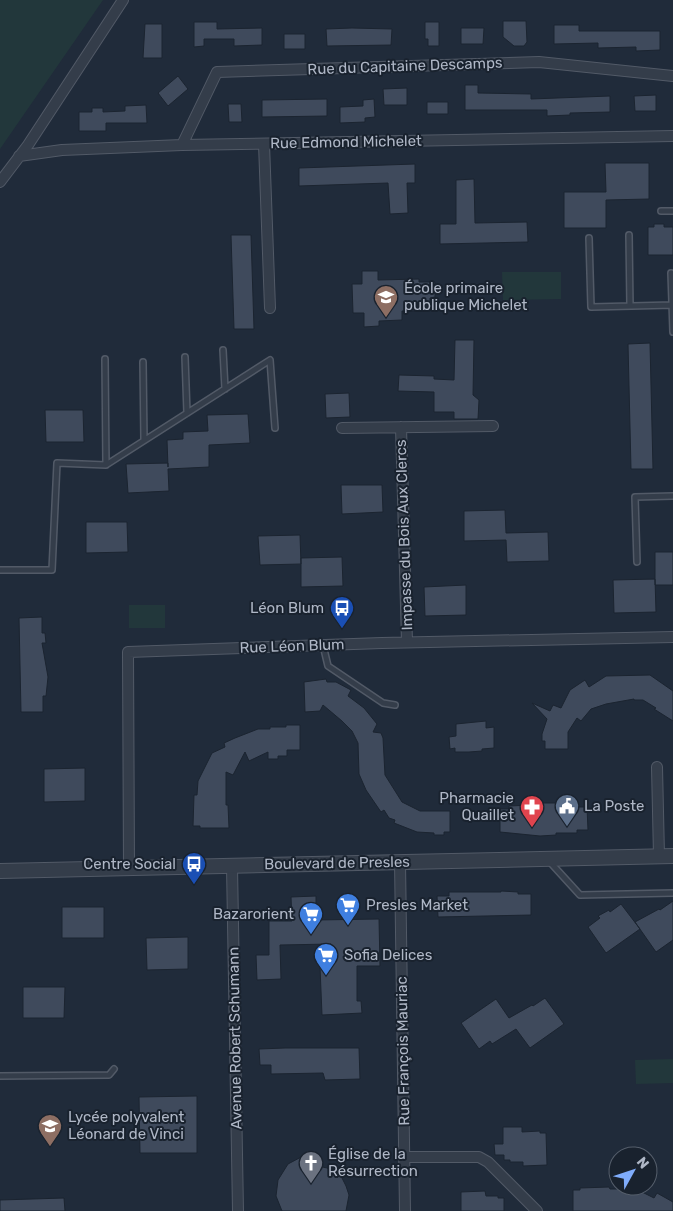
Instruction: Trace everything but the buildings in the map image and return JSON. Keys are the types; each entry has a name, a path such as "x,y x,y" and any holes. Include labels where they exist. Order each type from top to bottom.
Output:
{"street":[{"path":"0,182 123,0"},
{"name":"Rue du Capitaine Descamps","path":"182,145 217,72 539,62 673,76"},
{"name":"Rue Edmond Michelet","path":"19,156 62,150 182,145 673,136"},
{"path":"264,144 270,308"},
{"name":"Impasse du Bois Aux Clercs","path":"342,428 493,426"},
{"name":"Impasse du Bois Aux Clercs","path":"401,427 407,642"},
{"name":"Rue Léon Blum","path":"129,868 128,652 407,642 673,637"},
{"path":"657,767 659,856"},
{"name":"Boulevard de Presles","path":"0,871 673,856"},
{"name":"Rue François Mauriac","path":"400,862 405,1211"},
{"name":"Avenue Robert Schumann","path":"232,866 238,1211"},
{"path":"404,1157 478,1157 488,1162 538,1211"}],"lane":[{"path":"661,211 673,211"},
{"path":"629,235 630,306"},
{"path":"589,238 591,308 673,305"},
{"path":"671,273 673,332"},
{"path":"223,350 224,389"},
{"path":"185,357 187,413"},
{"path":"105,359 106,464"},
{"path":"0,570 52,570 57,463 106,464 270,360 275,428"},
{"path":"143,362 144,440"},
{"path":"637,562 635,497 673,496"},
{"path":"323,645 328,666 383,703 395,705"},
{"path":"547,859 580,895 673,893"},
{"path":"0,1076 109,1075 114,1068"}],"green space":[{"path":"0,0 103,0 0,149"},
{"path":"502,272 561,272 561,299 503,300"},
{"path":"129,605 165,605 165,628 129,628"},
{"path":"673,1059 673,1083 636,1084 635,1060"}],"place":[{"name":"École primaire publique Michelet","path":"386,318"},
{"name":"Léon Blum","path":"342,629"},
{"name":"La Poste","path":"567,827"},
{"name":"Pharmacie Quaillet","path":"532,828"},
{"name":"Centre Social","path":"194,885"},
{"name":"Presles Market","path":"348,926"},
{"name":"Bazarorient","path":"311,935"},
{"name":"Sofia Delices","path":"326,976"},
{"name":"Lycée polyvalent Léonard de Vinci","path":"50,1147"},
{"name":"Église de la Résurrection","path":"311,1184"}]}
